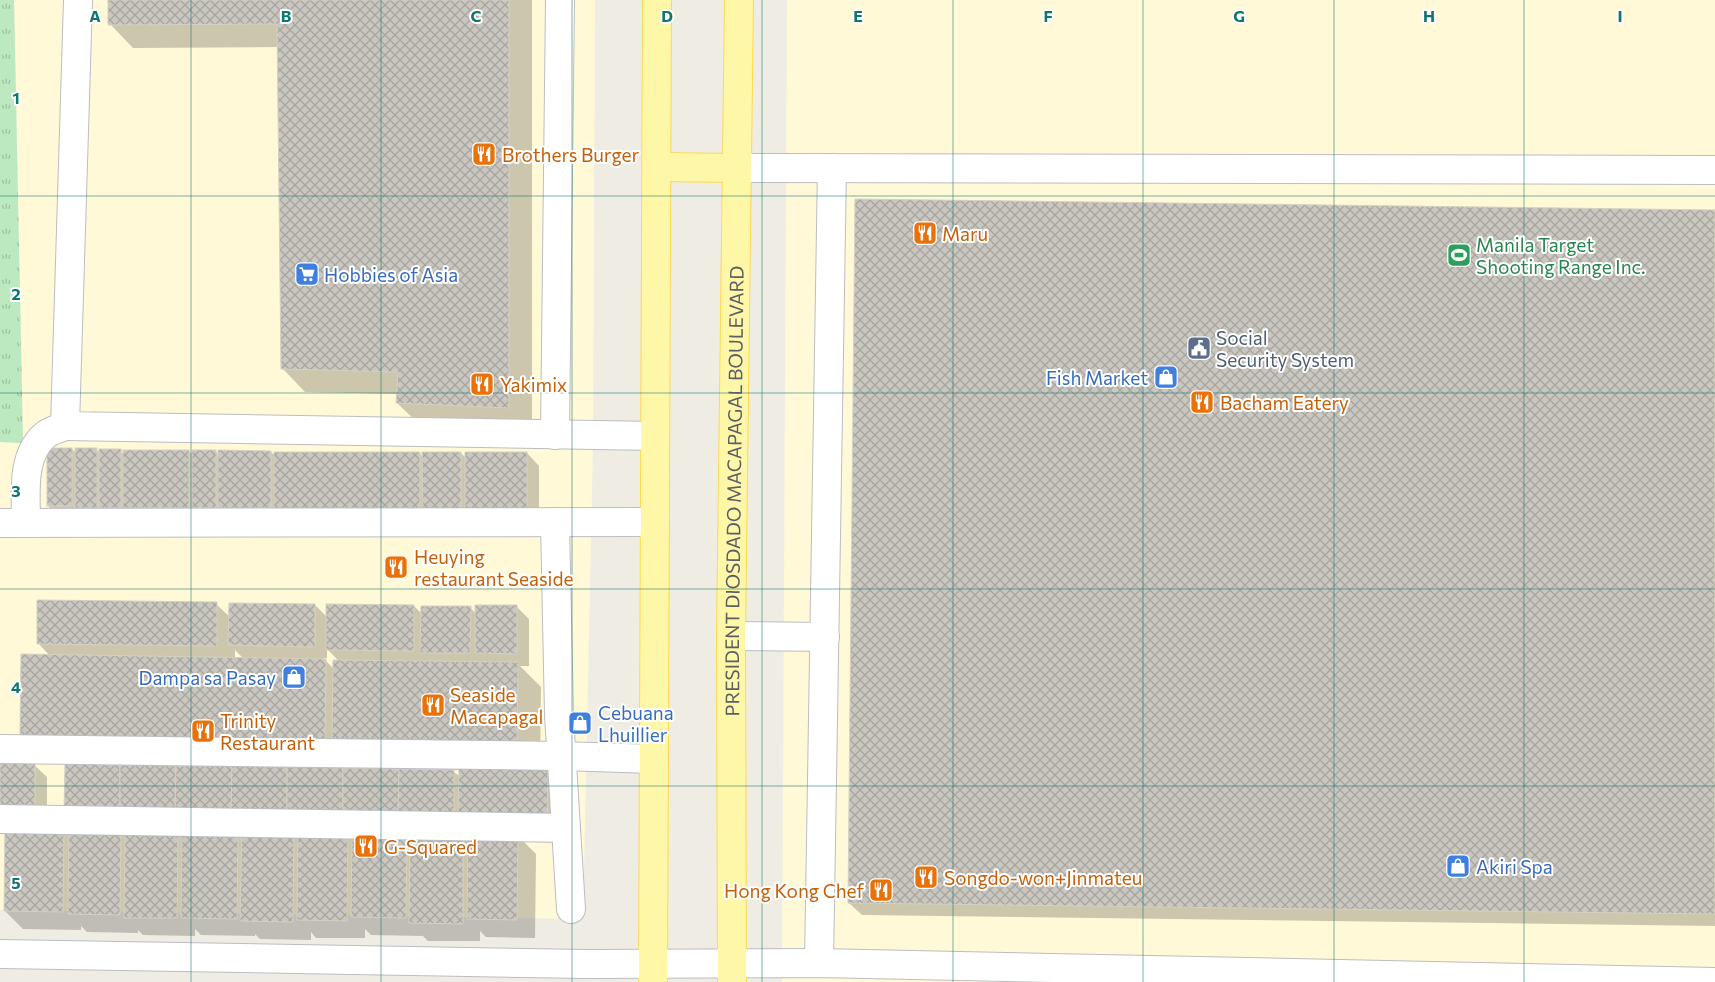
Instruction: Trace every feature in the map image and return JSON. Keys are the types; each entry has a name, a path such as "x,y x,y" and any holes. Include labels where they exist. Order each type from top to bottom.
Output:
{"main road":[{"path":"653,973 657,167 656,0"},
{"name":"PRESIDENT DIOSDADO MACAPAGAL BOULEVARD","path":"732,973 732,636 738,0"},
{"path":"657,167 737,168"}],"lane":[{"path":"65,426 78,0"},
{"path":"555,435 560,0"},
{"path":"737,168 1715,170"},
{"path":"820,964 832,168"},
{"path":"655,436 65,426 45,434 32,449 13,522 655,522"},
{"path":"556,522 562,756 570,909"},
{"path":"732,636 825,637"},
{"path":"0,750 562,756 654,760"},
{"path":"0,819 566,828"},
{"path":"0,954 653,973 732,973 820,964 1715,982"}],"shaded area":[{"path":"14,0 595,0 593,444 583,919 0,910 0,442 23,443"},
{"path":"787,0 1715,0 1715,982 782,982"}],"green space":[{"path":"0,0 14,0 23,443 0,442"}],"building":[{"path":"108,0 509,0 509,408 396,403 398,372 281,369 277,24 108,25"},
{"path":"855,199 1715,210 1715,914 848,903"},
{"path":"47,448 72,448 72,506 47,506"},
{"path":"75,448 97,448 97,508 75,508"},
{"path":"99,449 121,449 121,508 99,508"},
{"path":"123,450 189,450 189,508 123,508"},
{"path":"192,450 216,450 216,508 192,508"},
{"path":"218,450 271,451 271,508 218,508"},
{"path":"274,452 420,452 420,510 274,509"},
{"path":"422,452 461,452 461,512 423,512"},
{"path":"465,452 527,452 527,511 465,511"},
{"path":"37,600 217,602 217,646 37,644"},
{"path":"229,603 315,604 315,647 228,645"},
{"path":"326,604 414,605 414,651 326,650"},
{"path":"475,605 517,605 517,654 475,653"},
{"path":"421,606 471,606 470,653 420,653"},
{"path":"21,654 326,659 325,741 20,736"},
{"path":"333,660 518,662 517,748 332,745"},
{"path":"35,763 35,805 0,806 0,764"},
{"path":"65,764 120,765 120,813 64,812"},
{"path":"120,765 176,766 175,813 120,813"},
{"path":"176,766 232,766 231,814 175,813"},
{"path":"232,766 287,767 287,815 231,814"},
{"path":"287,767 343,768 343,816 287,815"},
{"path":"459,767 548,769 547,822 458,821"},
{"path":"343,768 399,769 398,817 343,816"},
{"path":"399,769 454,770 454,818 398,817"},
{"path":"5,822 64,823 63,912 4,911"},
{"path":"69,823 121,824 120,915 68,914"},
{"path":"242,825 294,827 293,922 240,921"},
{"path":"298,825 348,826 347,921 297,920"},
{"path":"125,827 178,827 177,918 124,918"},
{"path":"182,828 238,829 237,919 181,918"},
{"path":"410,830 463,831 463,924 409,923"},
{"path":"352,832 407,833 406,918 351,917"},
{"path":"468,834 518,835 517,920 467,919"}],"place":[{"name":"Brothers Burger","path":"484,154"},
{"name":"Maru","path":"925,233"},
{"name":"Manila Target Shooting Range Inc.","path":"1459,255"},
{"name":"Hobbies of Asia","path":"307,274"},
{"name":"Social Security System","path":"1199,348"},
{"name":"Fish Market","path":"1166,377"},
{"name":"Yakimix","path":"482,384"},
{"name":"Bacham Eatery","path":"1202,402"},
{"name":"Heuying restaurant Seaside","path":"396,567"},
{"name":"Dampa sa Pasay","path":"294,677"},
{"name":"Seaside Macapagal","path":"433,705"},
{"name":"Cebuana Lhuillier","path":"580,723"},
{"name":"Trinity Restaurant","path":"203,731"},
{"name":"G-Squared","path":"366,846"},
{"name":"Akiri Spa","path":"1458,866"},
{"name":"Songdo-won+Jinmateu","path":"926,877"},
{"name":"Hong Kong Chef","path":"881,890"}]}
